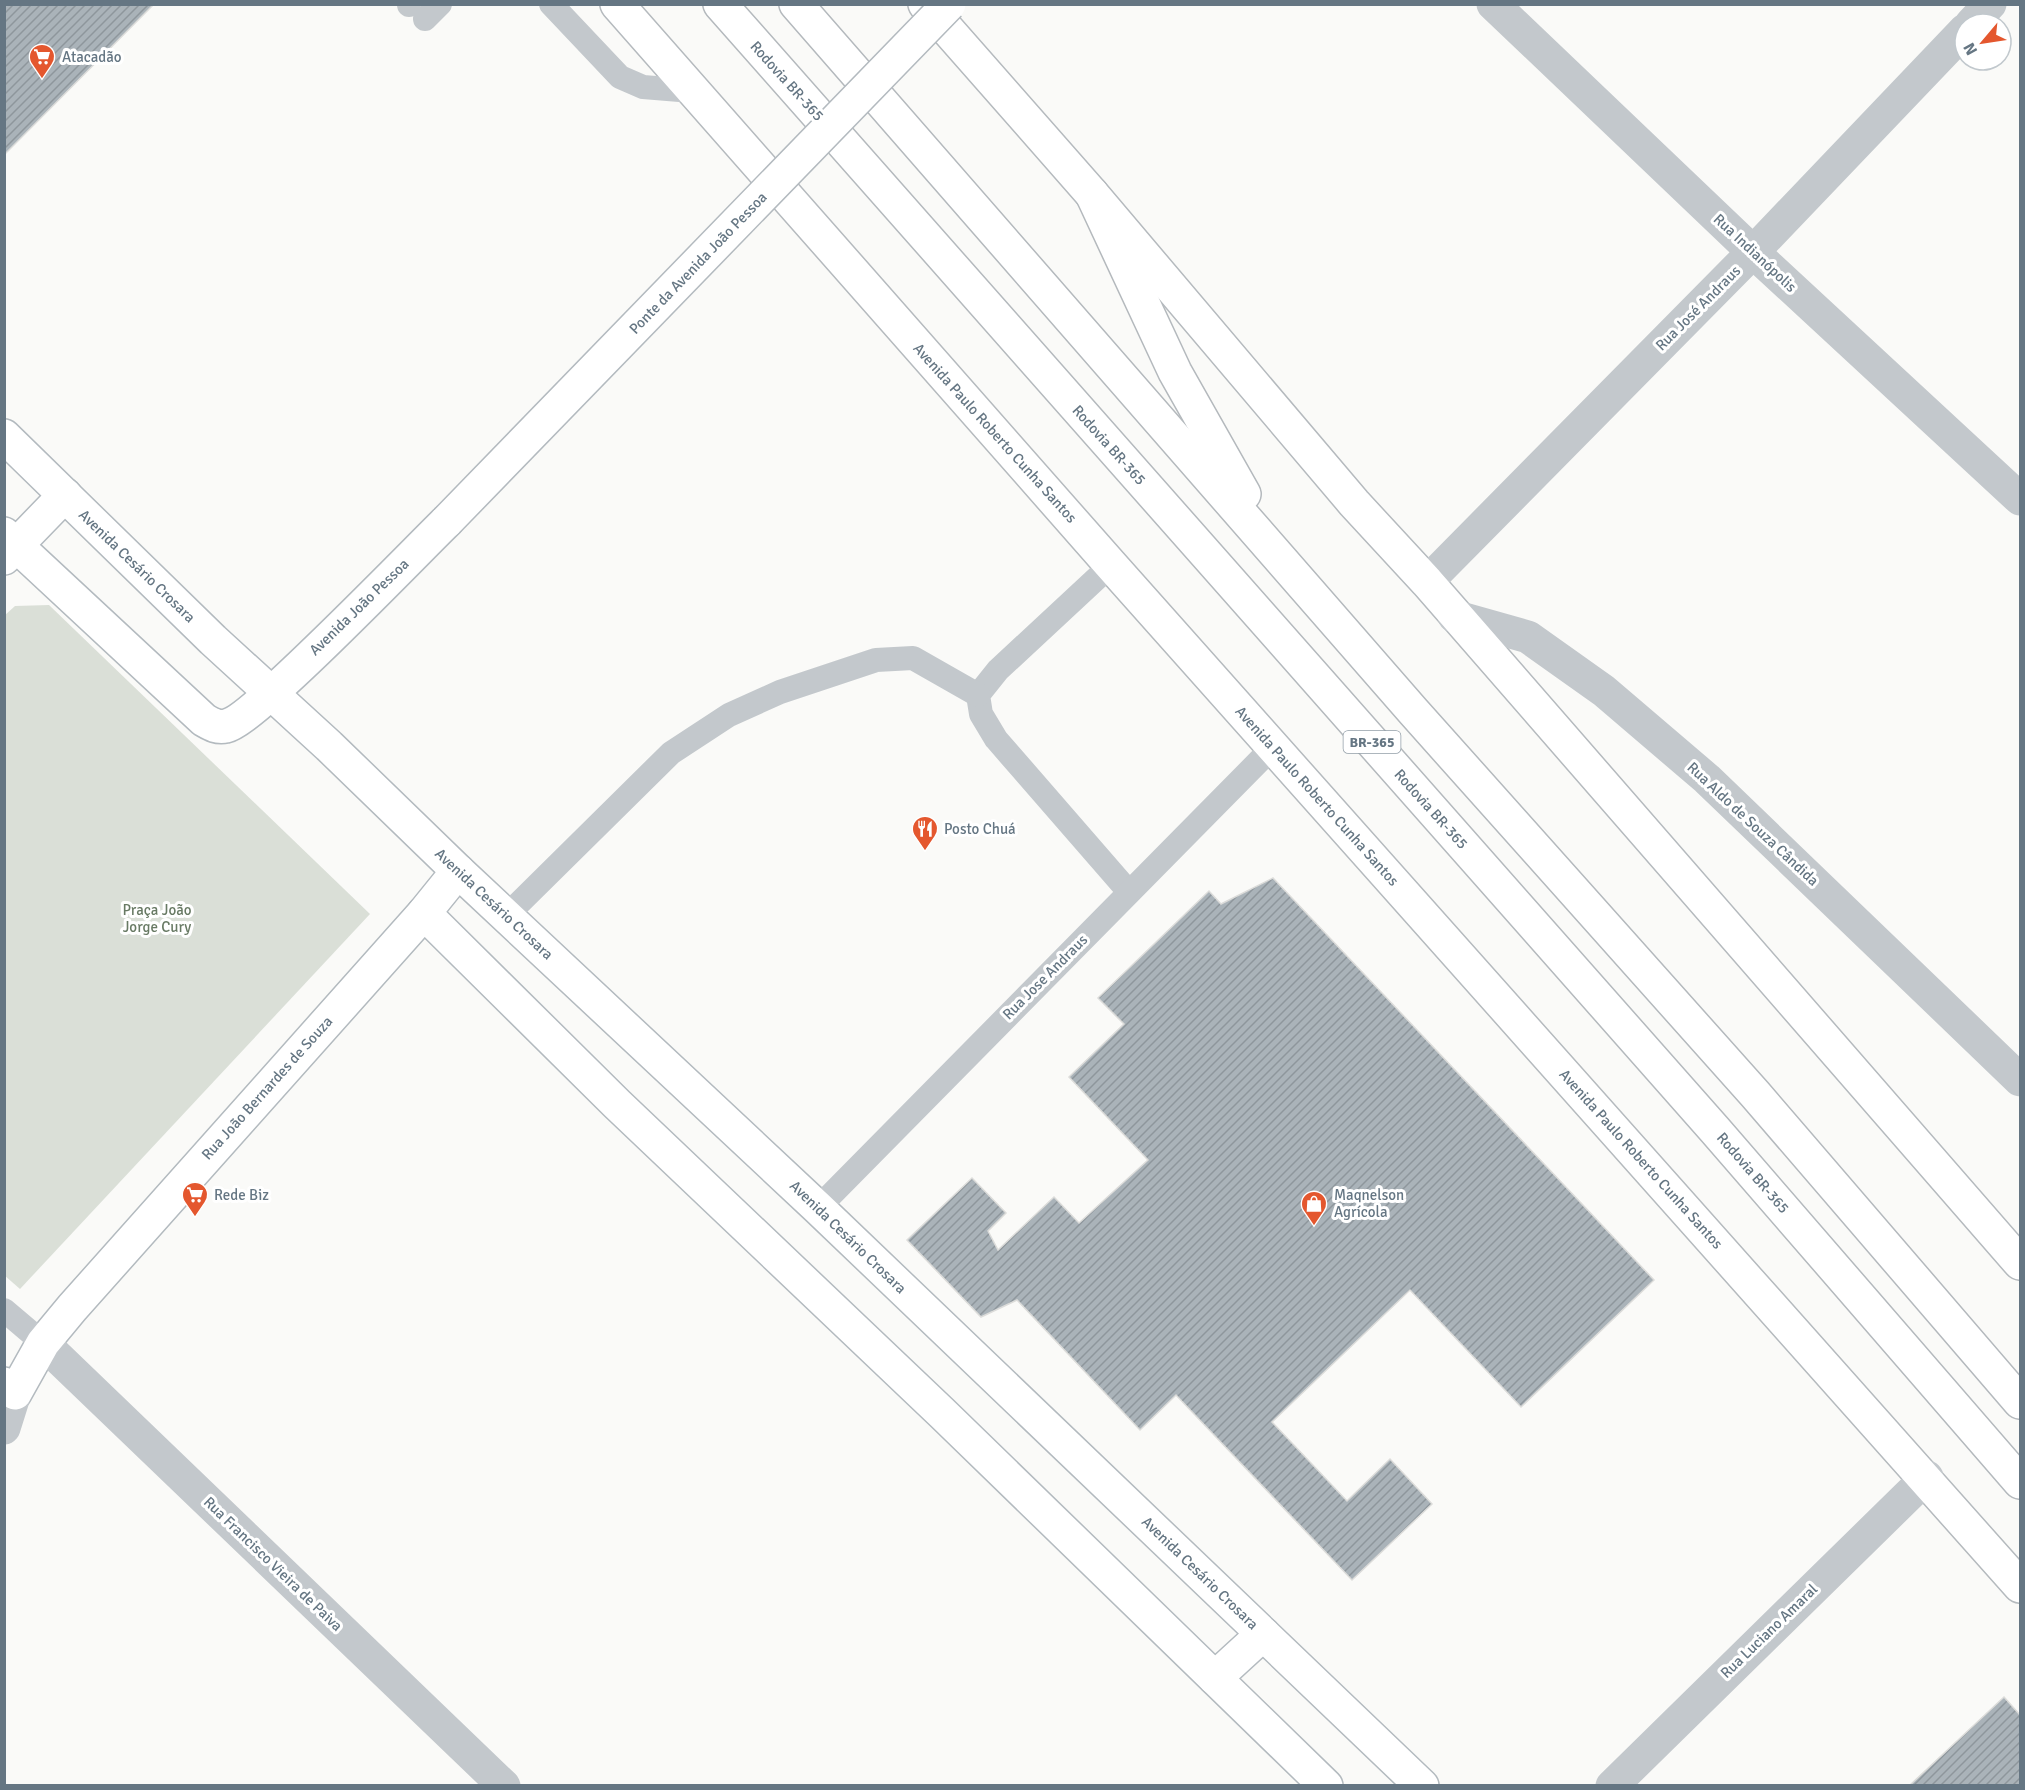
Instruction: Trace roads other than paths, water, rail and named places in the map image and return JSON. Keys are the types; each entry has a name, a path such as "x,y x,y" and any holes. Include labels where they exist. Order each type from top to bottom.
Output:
{"main road":[{"name":"Avenida Paulo Roberto Cunha Santos","path":"617,4 1111,565 1927,1477 2020,1586"},
{"name":"Rodovia BR-365","path":"720,4 1715,1130 2020,1482"},
{"path":"796,4 1290,570 1755,1094 2020,1402"},
{"path":"924,4 1092,194 1353,503 1427,582 1454,616 2020,1263"},
{"name":"Ponte da Avenida João Pessoa","path":"447,521 949,4"},
{"path":"1092,194 1175,372 1207,432 1290,570"},
{"name":"Avenida Cesário Crosara","path":"4,436 270,694 329,746 458,871 818,1208 1422,1785"},
{"path":"64,495 9,546 204,720 216,726 226,726 238,721 270,694"},
{"name":"Avenida João Pessoa","path":"270,694 447,521"},
{"name":"Rua João Bernardes de Souza","path":"10,1389 43,1343 424,913 458,871"},
{"path":"424,913 617,1104 942,1413 1326,1785"},
{"path":"1215,1678 1263,1634"}],"street":[{"name":"Rua Indianópolis","path":"1493,4 1753,252 2020,499"},
{"name":"Rua José Andraus","path":"1427,582 1753,252 1953,43"},
{"name":"Rua Aldo de Souza Cândida","path":"1454,616 1528,637 1604,691 1707,779 2020,1080"},
{"name":"Rua Francisco Vieira de Paiva","path":"43,1343 504,1785"},
{"path":"4,1428 10,1389"},
{"name":"Rua Luciano Amaral","path":"1612,1785 1927,1477"}],"lane":[{"path":"551,4 620,77 643,87 692,91"},
{"path":"1111,565 998,670 978,695 981,714 996,739 1130,892"},
{"path":"507,915 671,753 729,715 780,692 876,660 913,658 978,695"},
{"name":"Rua Jose Andraus","path":"818,1208 1273,747"},
{"path":"4,1310 43,1343"}],"place":[{"name":"Atacadão","path":"42,80"},
{"name":"Posto Chuá","path":"925,852"},
{"name":"Rede Biz","path":"195,1218"},
{"name":"Maqnelson Agrícola","path":"1314,1227"}],"park label":[{"name":"Praça João Jorge Cury","path":"157,918"}]}
